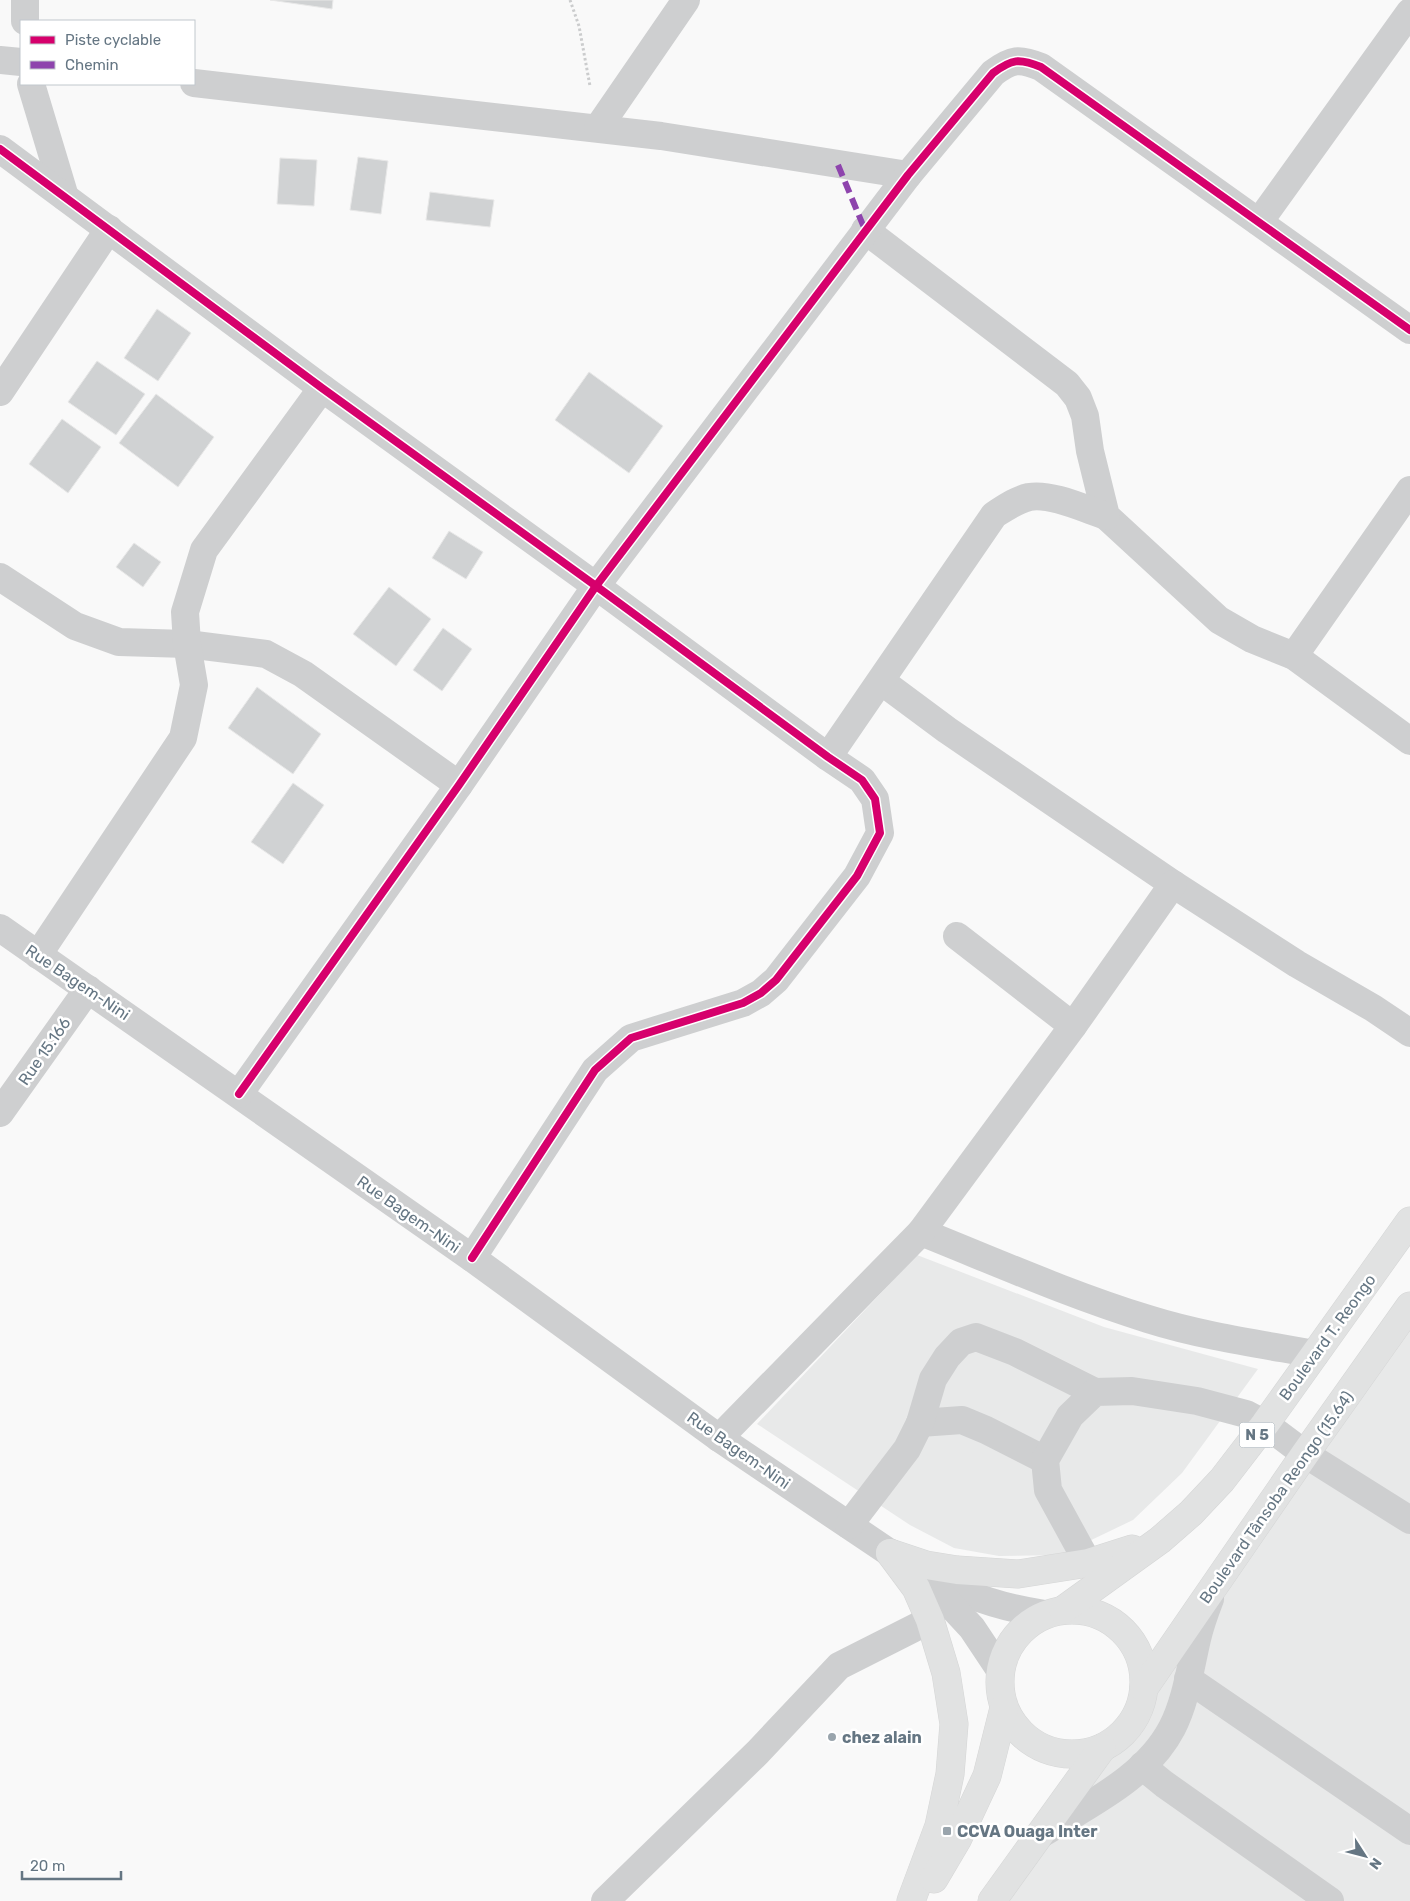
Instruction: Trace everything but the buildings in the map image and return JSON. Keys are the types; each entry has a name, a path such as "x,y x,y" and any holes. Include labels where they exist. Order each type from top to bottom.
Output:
{"highway":[{"name":"Boulevard T. Reongo","path":"1054,1612 1160,1540 1191,1513 1222,1480 1265,1424 1410,1221"},
{"name":"Boulevard Tânsoba Reongo (15.64)","path":"1144,1688 1305,1454 1410,1306"},
{"path":"890,1553 926,1565 957,1570 1018,1574 1088,1563 1160,1540"},
{"path":"890,1553 916,1588 930,1620 946,1673 954,1724 950,1774 940,1826 911,1901"},
{"name":"Boulevard Tânsoba Reongo (15.64)","path":"1082,1610 1099,1614 1115,1624 1128,1636 1138,1652 1143,1669 1144,1688 1140,1706 1132,1721 1119,1737 1102,1748 1083,1754 1063,1754 1044,1750 1027,1740 1013,1726 1004,1708 999,1689 1000,1670 1005,1652 1016,1636 1029,1624 1054,1612 1082,1610"},
{"name":"N 5","path":"918,1901 957,1840 987,1776 1004,1708"},
{"name":"Boulevard Tânsoba Reongo (15.64)","path":"992,1901 1102,1748"}],"street":[{"path":"25,0 25,20"},
{"path":"598,128 686,0"},
{"path":"1259,222 1410,12"},
{"path":"0,60 20,62"},
{"path":"239,1094 459,784 596,586 908,175 993,73 1009,62 1027,62 1041,68 1410,330"},
{"path":"195,83 661,136 908,175"},
{"path":"32,85 65,197"},
{"path":"0,149 322,388 862,780 875,799 880,833 857,876 776,980 761,994 743,1004 631,1038 595,1070 472,1258"},
{"path":"0,392 109,229"},
{"path":"866,230 1067,384 1078,398 1084,416 1090,451 1106,516"},
{"path":"38,955 183,738 194,685 187,644 185,612 204,550 322,388"},
{"path":"1294,656 1410,490"},
{"path":"828,757 994,515 1011,504 1030,497 1052,498 1106,516 1219,620 1252,639 1294,656 1410,741"},
{"path":"0,577 75,626 119,642 187,644 266,654 303,674 459,784"},
{"path":"881,681 948,730 1173,884 1297,964 1373,1008 1410,1033"},
{"path":"719,1438 921,1232 1073,1026 1173,884"},
{"name":"Rue Bagem-Nini","path":"0,928 472,1258 719,1438 916,1570"},
{"path":"957,936 1073,1026"},
{"name":"Rue 15.166","path":"0,1113 88,989"},
{"path":"921,1232 1065,1290 1148,1319 1214,1336 1315,1354"},
{"path":"849,1525 907,1449 920,1423 933,1379 947,1357 961,1342 976,1337 1015,1352 1095,1392 1132,1391 1197,1401 1246,1414 1265,1424 1305,1454 1410,1520"},
{"path":"1088,1563 1048,1490 1045,1460 1070,1416 1095,1392"},
{"path":"920,1423 962,1420 1045,1460"},
{"path":"916,1570 959,1591 995,1604 1016,1610 1054,1612"},
{"path":"916,1570 948,1600 972,1628 1000,1670"},
{"path":"1042,1833 1131,1777 1154,1756 1172,1728 1184,1696 1197,1637 1214,1586"},
{"path":"605,1901 758,1752 839,1666 930,1620"},
{"path":"1188,1679 1410,1831"},
{"path":"1142,1766 1164,1784 1330,1901"}],"path":[{"path":"570,0 579,26 598,128"}],"shaded area":[{"path":"917,1255 1104,1327 1258,1369 1182,1473 1133,1520 1060,1555 999,1556 954,1548 910,1525 757,1424"},
{"path":"1410,1306 1410,1901 992,1901 1102,1748 1305,1454"}],"marked path":[{"path":"838,165 865,230"}],"cycle path":[{"path":"239,1094 459,785 596,586 908,175 993,73 1000,68 1016,61 1027,62 1041,67 1410,330"},
{"path":"0,149 322,388 862,780 875,799 880,833 857,876 776,980 761,993 743,1003 631,1038 595,1070 472,1258"}],"place":[{"name":"chez alain","path":"832,1737"},
{"name":"CCVA Ouaga Inter","path":"947,1831"}]}
